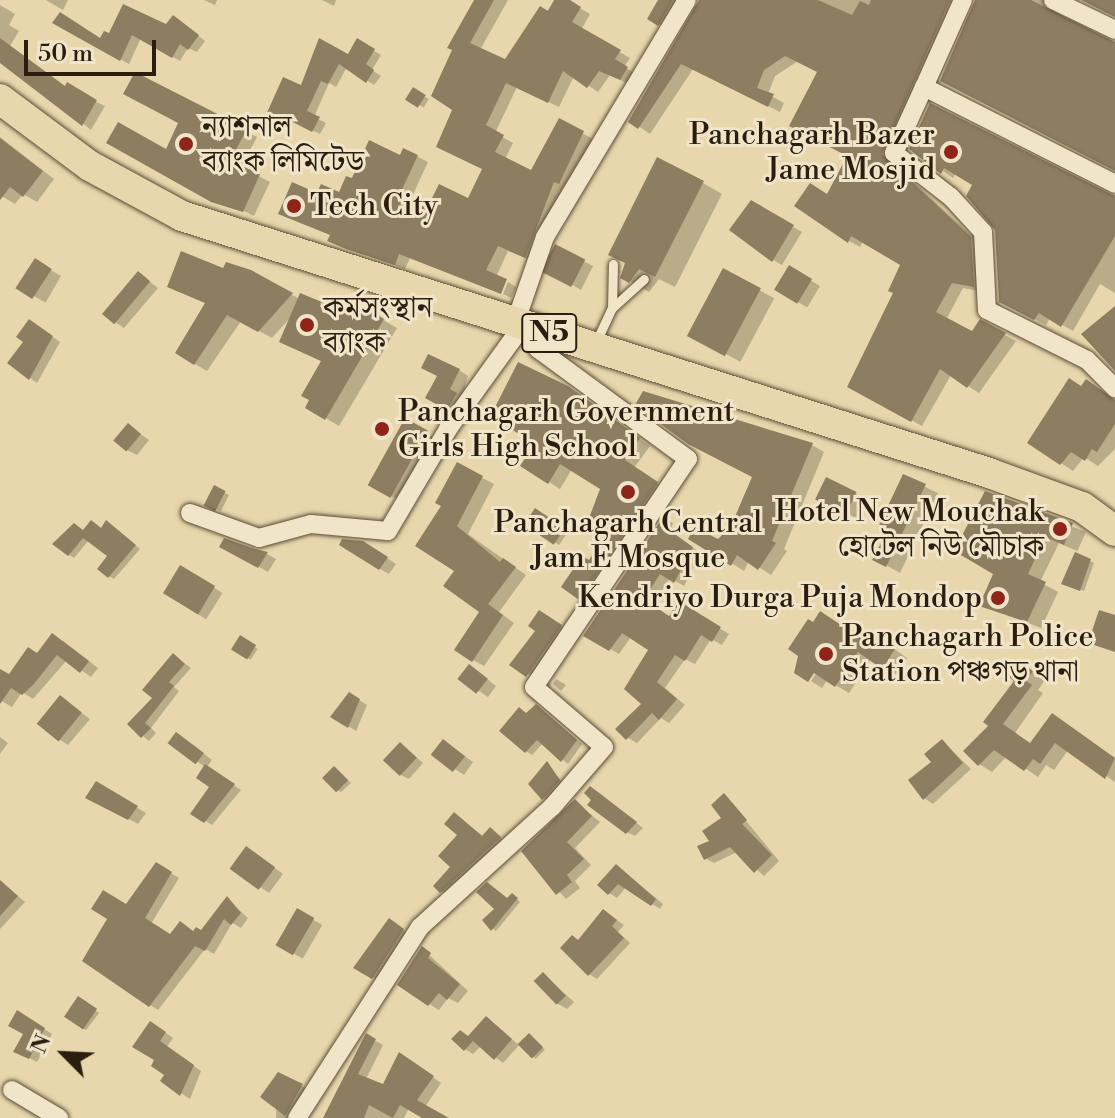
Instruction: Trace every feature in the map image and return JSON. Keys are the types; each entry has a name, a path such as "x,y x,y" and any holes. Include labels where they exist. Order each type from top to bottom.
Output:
{"highway":[{"name":"N5","path":"0,99 90,166 182,216 989,473 1082,507 1115,531"}],"street":[{"path":"297,1118 420,927 552,807 604,747 534,687 688,459 538,349 519,312 545,237 687,0"},
{"path":"963,0 894,153 951,197 983,232 987,310 1087,360 1115,388"},
{"path":"1053,0 1115,30"},
{"path":"924,87 1115,184"},
{"path":"190,513 259,538 311,524 388,531 448,429 523,325"},
{"path":"12,1090 59,1118"}],"lane":[{"path":"612,308 613,264"},
{"path":"594,347 612,308 644,279"}],"building":[{"path":"474,0 494,0 470,43 505,59 540,6 548,11 554,0 570,0 581,7 572,22 621,50 615,59 628,67 620,80 599,71 587,88 563,71 548,103 506,83 486,125 504,135 495,152 531,170 559,118 584,131 559,184 554,182 525,258 498,246 486,270 507,279 501,294 399,254 395,265 346,249 327,241 330,235 278,214 292,182 317,193 321,184 339,192 346,176 352,178 369,140 400,155 403,148 418,155 399,196 427,208 439,184 468,198 482,169 436,147 452,110 431,96 452,50 447,48"},
{"path":"658,0 673,0 658,26 647,19"},
{"path":"699,0 818,0 852,15 860,1 869,5 871,0 950,0 882,154 971,237 974,287 952,283 936,312 972,331 980,319 1006,333 967,388 940,369 911,422 847,387 893,293 888,291 900,265 851,236 848,243 794,206 810,183 827,194 847,156 789,126 817,72 785,56 764,70 757,88 774,94 768,107 681,64 638,129 628,122"},
{"path":"975,0 1031,0 1115,42 1115,171 940,81"},
{"path":"1081,0 1115,0 1115,17"},
{"path":"123,4 166,24 173,15 199,35 188,50 180,44 172,58 132,35 120,61 52,23 60,12 100,38 104,31 109,33"},
{"path":"0,38 65,86 67,82 97,100 82,126 0,63"},
{"path":"319,38 348,54 357,38 375,49 366,64 374,70 366,83 339,64 328,84 321,81 307,111 320,117 312,132 283,117 280,124 265,117 283,77 301,85"},
{"path":"135,72 247,129 230,161 260,174 243,212 211,202 106,143 118,122 166,149 178,123 123,94"},
{"path":"413,87 426,95 418,108 405,100"},
{"path":"930,103 1115,196 1115,236 1061,327 1039,313 1034,320 999,302 995,230 966,196 972,185 944,168 941,174 909,149"},
{"path":"0,138 43,171 23,197 10,187 0,200"},
{"path":"657,157 704,181 655,277 639,269 629,283 620,278 625,263 608,255"},
{"path":"751,200 794,225 772,262 729,230"},
{"path":"555,244 585,259 571,287 541,272"},
{"path":"181,251 223,268 226,262 251,270 293,293 258,332 227,315 194,365 175,353 205,303 167,287"},
{"path":"35,258 52,269 32,299 15,288"},
{"path":"789,265 812,279 797,304 774,290"},
{"path":"723,268 761,288 725,356 687,336"},
{"path":"138,271 150,281 114,324 102,314"},
{"path":"300,293 356,316 364,307 384,319 325,420 305,408 309,400 301,396 321,361 279,342"},
{"path":"1115,306 1115,371 1081,334"},
{"path":"29,319 53,336 29,380 7,363 23,342 16,337"},
{"path":"428,354 460,369 450,389 457,393 447,410 425,398 437,376 421,368"},
{"path":"518,362 568,386 640,438 625,460 658,482 579,600 561,587 582,556 589,560 607,530 589,518 600,489 560,464 548,484 520,466 535,443 490,417"},
{"path":"1069,378 1081,386 1086,379 1115,400 1115,424 1097,452 1092,449 1085,461 1071,452 1060,465 1027,443"},
{"path":"643,391 813,443 772,541 776,543 758,570 737,555 731,566 688,539 694,527 718,539 731,526 752,477 688,444 635,405"},
{"path":"405,418 428,431 390,498 368,485"},
{"path":"128,423 141,434 126,452 113,441"},
{"path":"457,462 483,476 457,526 500,562 503,558 516,567 488,604 503,615 472,662 454,650 479,612 443,586 454,571 415,546 441,506 435,503"},
{"path":"903,474 926,484 886,567 872,560 888,530 879,525"},
{"path":"826,477 857,492 846,514 815,499"},
{"path":"214,485 226,491 215,511 204,505"},
{"path":"985,491 1073,523 1064,545 1045,537 1028,574 1046,582 1027,622 979,606 993,574 954,551"},
{"path":"535,508 565,528 554,545 524,525"},
{"path":"664,516 662,525 693,547 674,583 660,574 644,599 669,616 679,601 721,627 712,642 701,635 685,661 675,655 657,682 677,699 659,720 652,713 626,740 615,729 641,704 624,689 648,650 622,633 609,651 583,636"},
{"path":"91,520 101,528 106,520 136,545 108,578 97,569 107,556 83,538 68,556 52,544 74,523 83,530"},
{"path":"224,538 268,552 258,568 219,547"},
{"path":"342,539 363,541 388,557 379,570 339,545"},
{"path":"1075,552 1091,559 1080,591 1061,584"},
{"path":"180,565 215,586 198,614 163,593"},
{"path":"539,610 562,625 526,677 509,665 535,631 528,626"},
{"path":"1099,610 1115,615 1115,652 1088,643"},
{"name":"Panchagarh Police Station পঞ্চগড় থানা","path":"820,611 865,641 872,632 895,649 882,669 858,652 835,687 814,673 808,682 794,673 798,656 788,649 808,619 813,622"},
{"path":"52,633 89,661 80,673 57,655 22,695 11,688 0,704 0,669 9,674 28,647 37,653"},
{"path":"240,635 256,645 247,659 231,649"},
{"path":"173,653 185,664 169,682 174,686 145,723 151,728 141,738 127,724 152,698 142,690"},
{"path":"1020,662 1033,671 1026,681 1032,685 1003,724 1030,743 1052,713 1115,758 1105,779 1055,743 1040,764 1033,759 1024,771 994,750 978,766 963,751 988,726 983,722 1014,681 1009,677"},
{"path":"469,664 488,679 476,694 457,679"},
{"path":"349,692 360,699 348,728 330,717"},
{"path":"60,695 82,713 58,741 37,724"},
{"path":"536,704 577,740 561,762 537,740 525,753 499,731 519,707 526,713"},
{"path":"176,732 204,753 196,764 168,743"},
{"path":"443,739 465,756 453,772 431,755"},
{"path":"942,739 963,763 923,800 908,780 931,762 924,754"},
{"path":"400,742 417,758 400,776 383,760"},
{"path":"547,761 560,780 542,800 528,784"},
{"path":"205,764 235,784 204,823 190,814 209,787 196,778"},
{"path":"334,766 348,780 336,792 322,778"},
{"path":"96,781 138,806 128,820 85,798"},
{"path":"590,786 637,822 626,834 587,805 591,800 584,793"},
{"path":"724,793 747,820 742,824 772,855 754,873 730,847 704,860 697,846 709,841 702,831 721,818 711,805"},
{"path":"575,799 592,816 567,842 584,859 567,875 572,882 556,895 521,851"},
{"path":"454,812 482,836 490,827 501,837 440,893 433,886 450,867 438,856 457,835 444,824"},
{"path":"246,846 275,867 259,890 230,869"},
{"path":"156,862 172,872 145,918 170,934 180,921 193,931 196,927 201,930 227,896 241,913 231,925 224,919 205,951 195,946 149,1007 82,961 107,919 91,909 103,890 126,904"},
{"path":"616,864 656,899 651,906 618,884 608,895 597,885"},
{"path":"0,880 18,896 0,916"},
{"path":"487,882 507,898 512,893 518,898 491,931 482,920 494,909 476,892"},
{"path":"297,908 314,918 293,955 276,945"},
{"path":"603,909 617,920 612,926 624,938 588,976 560,948 572,935 578,940"},
{"path":"389,918 404,929 372,979 353,968"},
{"path":"422,946 431,953 428,958 460,984 447,1000 439,993 428,1006 397,985"},
{"path":"543,972 566,996 557,1005 534,981"},
{"path":"78,996 97,1009 83,1030 64,1017"},
{"path":"17,1010 45,1028 29,1059 13,1052 23,1034 8,1026"},
{"path":"486,1016 512,1039 494,1060 473,1041 464,1051 451,1039 460,1030 468,1036"},
{"path":"150,1021 166,1032 160,1041 194,1065 180,1096 160,1081 164,1075 151,1066 154,1060 132,1047"},
{"path":"366,1033 376,1039 358,1074 383,1084 399,1052 434,1076 417,1100 449,1118 422,1118 400,1105 393,1118 369,1105 364,1118 323,1118"},
{"path":"529,1033 543,1047 532,1058 518,1044"},
{"path":"278,1072 303,1084 285,1116 260,1097"}],"place":[{"name":"ন্যাশনাল ব্যাংক লিমিটেড","path":"186,144"},
{"name":"Panchagarh Bazer Jame Mosjid","path":"951,152"},
{"name":"Tech City","path":"294,206"},
{"name":"কর্মসংস্থান ব্যাংক","path":"307,325"},
{"name":"Panchagarh Government Girls High School","path":"382,429"},
{"name":"Panchagarh Central Jam E Mosque","path":"628,492"},
{"name":"Hotel New Mouchak হোটেল নিউ মৌচাক","path":"1060,529"},
{"name":"Kendriyo Durga Puja Mondop","path":"998,598"},
{"name":"Panchagarh Police Station পঞ্চগড় থানা","path":"826,654"}]}
